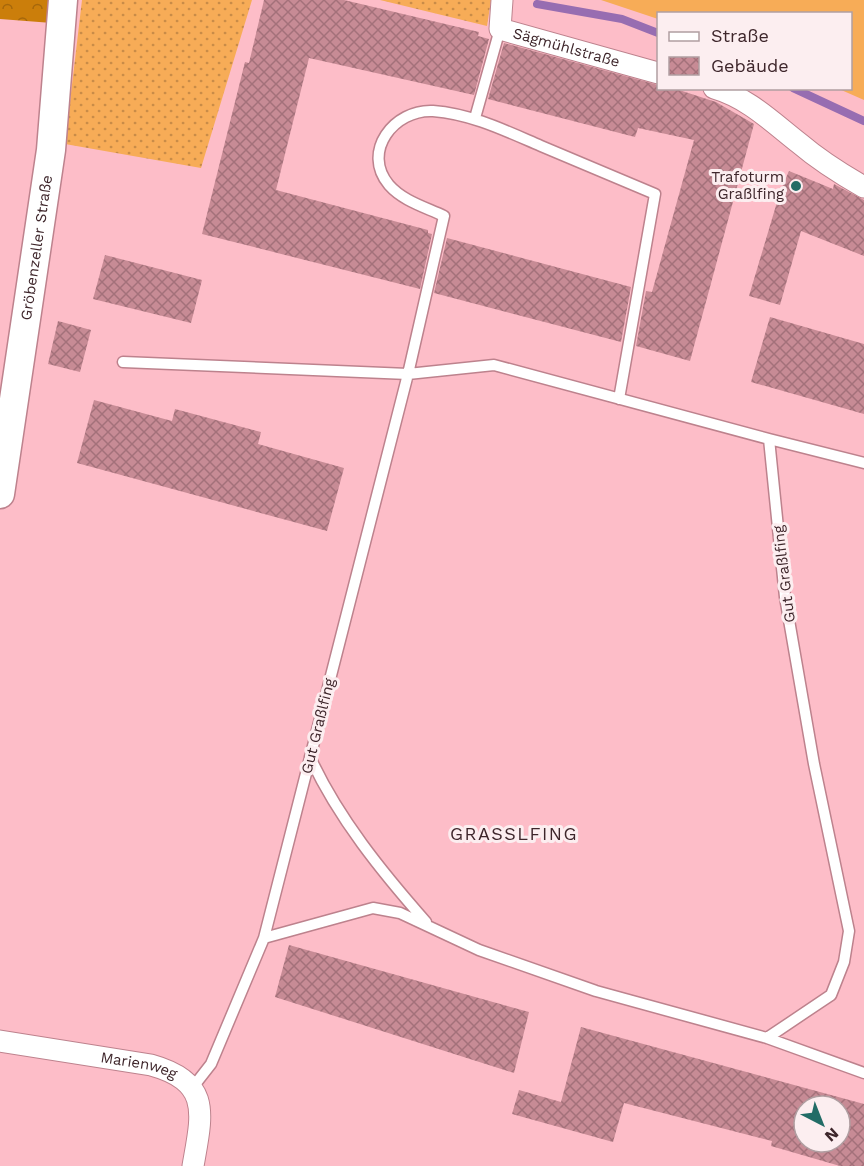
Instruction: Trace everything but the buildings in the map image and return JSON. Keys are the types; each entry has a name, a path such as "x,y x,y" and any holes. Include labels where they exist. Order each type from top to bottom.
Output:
{"street":[{"name":"Gröbenzeller Straße","path":"0,494 51,150 62,10"},
{"name":"Sägmühlstraße","path":"501,15 657,73"},
{"path":"721,90 732,93 765,113 799,143 840,173 864,187"},
{"name":"Marienweg","path":"0,1041 151,1065 174,1071 193,1087 200,1121 193,1166"}],"lane":[{"path":"501,15 475,118 655,195 620,399"},
{"name":"Gut Graßlfing","path":"193,1087 211,1064 264,938 408,374 444,216 403,197 388,184 379,168 378,150 385,133 404,117 430,111 475,118"},
{"path":"123,362 408,374 494,365 769,440 864,463"},
{"name":"Gut Graßlfing","path":"767,1038 831,995 844,962 849,931 814,764 785,597 769,440"},
{"path":"310,757 326,791 360,840 395,887 428,924"},
{"path":"264,938 373,908 400,913 480,950 596,991 767,1038 864,1073"}],"shaded area":[{"path":"82,0 252,0 201,168 65,144"},
{"path":"380,0 491,0 487,26"},
{"path":"601,0 864,0 864,100 841,90 852,90 852,12 657,12 657,19"}],"green space":[{"path":"0,0 53,0 52,23 0,19"}],"waterway":[{"path":"537,4 622,19 657,33"},
{"path":"797,90 864,121"}],"place":[{"name":"Trafoturm Graßlfing","path":"796,186"}],"district":[{"name":"GRASSLFING","path":"514,834"}]}
